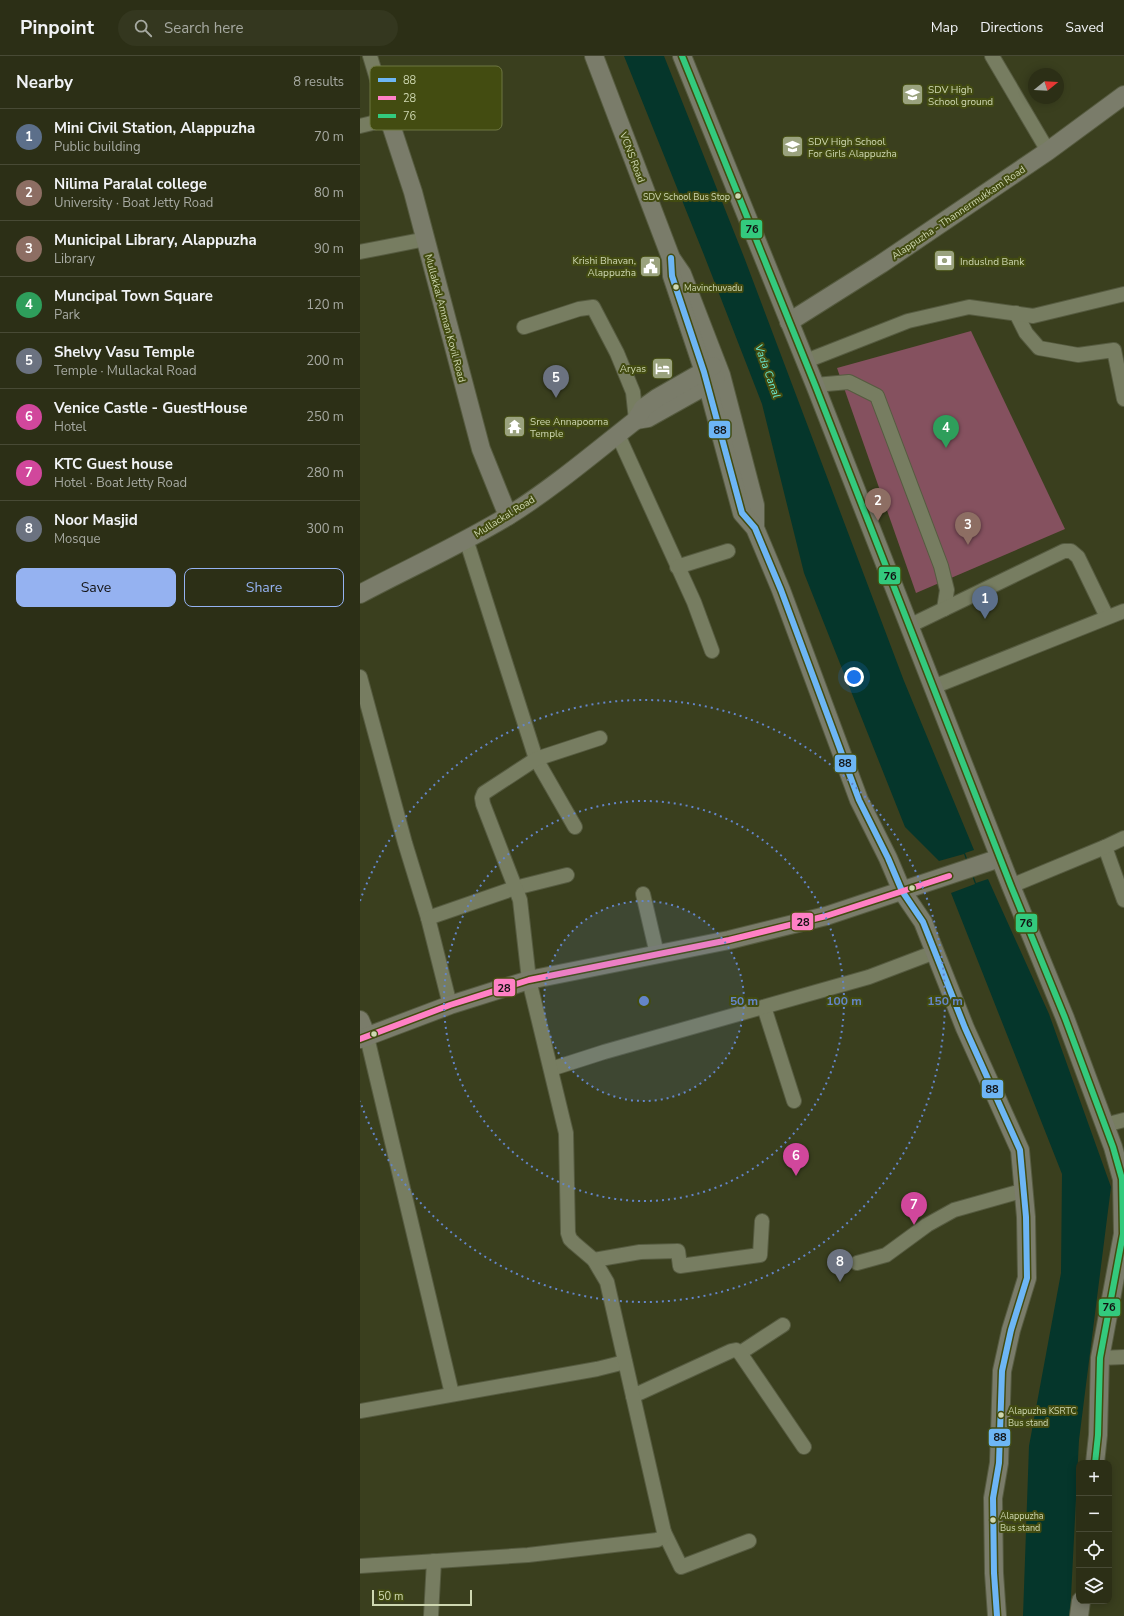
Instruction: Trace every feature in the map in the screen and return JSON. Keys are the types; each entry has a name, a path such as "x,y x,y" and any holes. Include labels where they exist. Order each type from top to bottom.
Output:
{"main road":[{"name":"VCNS Road","path":"594,56 671,258 682,274 712,374 742,513 755,528 781,590 859,800 888,858 902,892 923,922 965,1028 1020,1150 1028,1253 1027,1278 1011,1330 1002,1371 999,1463 993,1498 994,1573 997,1616"},
{"path":"682,56 806,361 1011,886 1065,1018 1113,1147 1122,1179 1123,1234 1100,1358 1098,1435 1095,1460"},
{"name":"Alappuzha - Thannermukkam Road","path":"789,322 881,264 1048,151 1124,95"},
{"name":"Mullakkal Amman Kovil Road","path":"393,130 413,192 481,449 508,516"},
{"name":"Mullackal Road","path":"360,594 508,516 563,478 636,420 648,418 712,374"},
{"path":"360,1020 363,1038 450,1005 530,980 729,940 826,916 902,892 1000,858"},
{"path":"1080,1616 1081,1604"}],"street":[{"path":"370,56 373,66"},
{"path":"992,56 1048,151"},
{"path":"360,126 370,124"},
{"path":"360,252 426,239"},
{"path":"806,361 908,321 970,307 1033,316 1124,294"},
{"path":"524,327 579,309 593,307 617,353 633,392 636,420"},
{"path":"1016,313 1026,333 1039,348 1078,355 1114,350 1124,399"},
{"path":"815,384 849,382 877,396 941,566 947,590 944,609"},
{"path":"618,435 694,602 712,651"},
{"path":"466,539 536,759 575,827"},
{"path":"677,566 728,551"},
{"path":"909,626 1064,551 1071,551 1078,557 1107,617"},
{"path":"933,687 1124,611"},
{"path":"360,677 405,843 428,918 450,1005"},
{"path":"600,738 536,759 484,793 482,798 483,804 520,900 530,980 566,1133 568,1233 574,1244 594,1260 607,1282 664,1532 681,1567 748,1541"},
{"path":"1011,886 1124,838"},
{"path":"1105,847 1124,900"},
{"path":"428,918 515,888 567,875"},
{"path":"643,894 657,954"},
{"path":"550,1069 604,1052 869,977 935,952"},
{"path":"764,1007 794,1101"},
{"path":"363,1038 452,1394"},
{"path":"1105,1125 1124,1120"},
{"path":"857,1263 886,1255 927,1225 954,1210 1024,1190"},
{"path":"594,1260 640,1252 678,1251 680,1266 760,1255 762,1221"},
{"path":"740,1353 783,1325"},
{"path":"633,1396 736,1350 740,1353 804,1447"},
{"path":"1100,1358 1124,1357"},
{"path":"360,1411 597,1370 625,1362"},
{"path":"360,1566 528,1555 657,1540 663,1536 664,1532"},
{"path":"431,1616 434,1562"}],"shaded area":[{"path":"971,331 1065,529 916,593 837,368"}],"water":[{"name":"Vada Canal","path":"624,56 664,56 744,257 904,681 974,850 965,853 976,883 988,879 1049,1014 1111,1187 1079,1440 1078,1460 1076,1460 1076,1499 1070,1616 1023,1616 1029,1446 1061,1273 1062,1174 951,893 975,884 964,854 939,861 905,827 804,573 762,404"}],"transit line":[{"name":"76","path":"682,56 815,385 1011,886 1065,1018 1113,1147 1122,1179 1123,1234 1100,1358 1098,1435 1095,1460"},
{"name":"88","path":"671,258 672,276 704,372 742,513 755,528 781,590 859,800 888,858 902,891 923,922 965,1028 1020,1150 1026,1217 1027,1278 1011,1330 1002,1371 999,1463 993,1498 994,1573 997,1616"},
{"name":"28","path":"360,1039 450,1005 529,980 729,940 826,916 949,876"}],"place":[{"name":"SDV High School ground","path":"912,95"},
{"name":"SDV High School For Girls Alappuzha","path":"793,147"},
{"name":"SDV School Bus Stop","path":"738,196"},
{"name":"Induslnd Bank","path":"944,261"},
{"name":"Krishi Bhavan, Alappuzha","path":"651,266"},
{"name":"Mavinchuvadu","path":"676,287"},
{"name":"Aryas","path":"662,368"},
{"name":"Shelvy Vasu Temple","path":"556,398"},
{"name":"Sree Annapoorna Temple","path":"514,427"},
{"name":"Muncipal Town Square","path":"946,448"},
{"name":"Nilima Paralal college","path":"878,521"},
{"name":"Municipal Library, Alappuzha","path":"968,545"},
{"name":"Mini Civil Station, Alappuzha","path":"985,619"},
{"name":"Venice Castle - GuestHouse","path":"796,1176"},
{"name":"KTC Guest house","path":"914,1225"},
{"name":"Noor Masjid","path":"840,1282"},
{"name":"Alapuzha KSRTC Bus stand","path":"1001,1415"},
{"name":"Alappuzha Bus stand","path":"993,1520"}]}
